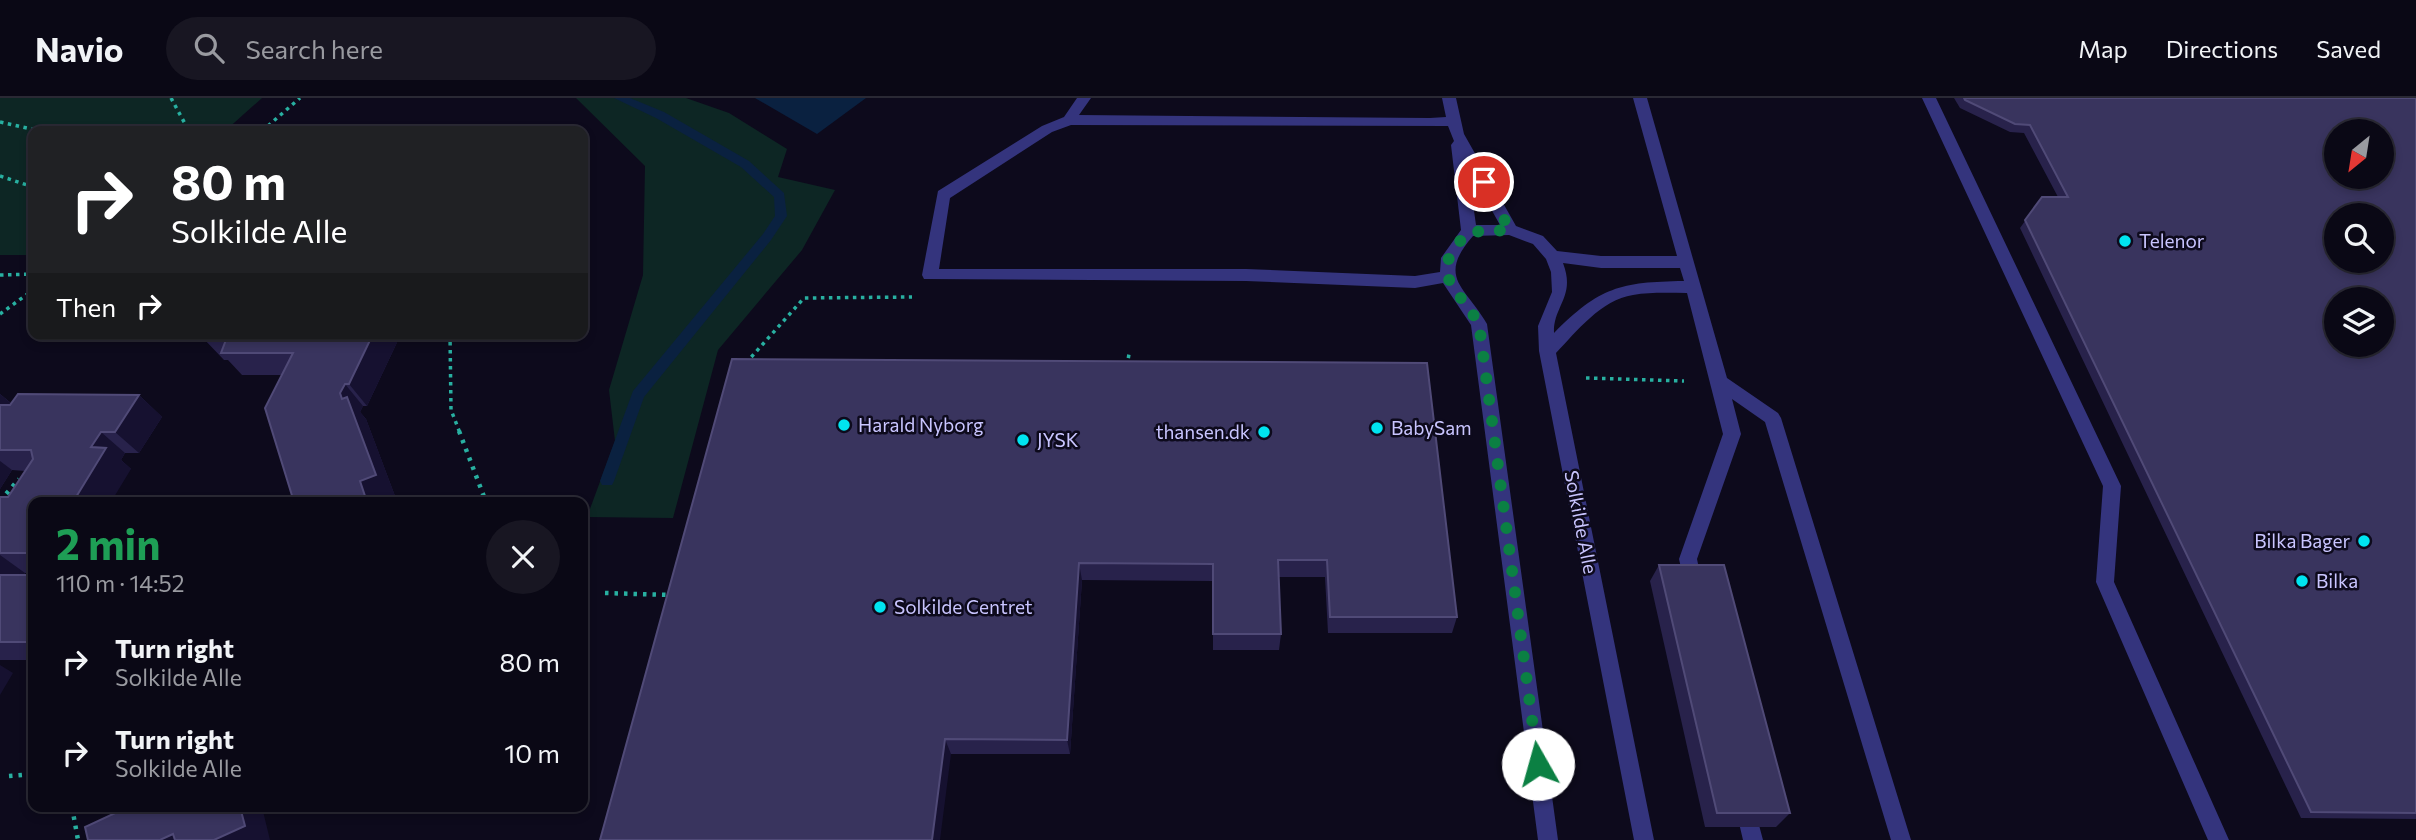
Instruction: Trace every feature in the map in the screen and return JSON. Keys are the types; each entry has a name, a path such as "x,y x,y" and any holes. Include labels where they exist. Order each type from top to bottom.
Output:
{"street":[{"path":"1069,121 1084,98"},
{"path":"1450,98 1469,232 1448,258 1446,277 1479,324 1548,840"},
{"path":"1640,98 1732,433 1688,559 1700,612"},
{"path":"1929,98 2112,486 2105,582 2219,840"},
{"path":"1446,277 1415,282 1246,275 930,275 943,195 1047,129 1069,121 1430,123 1455,127"},
{"path":"1455,127 1510,230"},
{"path":"1469,232 1510,230 1538,240 1553,256 1601,262 1685,262"},
{"name":"Solkilde Alle","path":"1553,256 1559,272 1559,292 1546,327 1548,351 1644,840"},
{"path":"1548,351 1580,317 1603,301 1630,290 1692,288"},
{"path":"1720,382 1772,418 1901,840"},
{"path":"1741,786 1753,840"}],"path":[{"path":"171,98 186,126"},
{"path":"268,126 300,98"},
{"path":"0,122 28,128"},
{"path":"0,176 28,185"},
{"path":"0,275 28,274"},
{"path":"0,314 28,294"},
{"path":"742,367 804,298 923,297"},
{"path":"450,340 451,410 484,497"},
{"path":"1127,367 1129,354"},
{"path":"1586,378 1720,382"},
{"path":"0,501 19,479"},
{"path":"667,608 674,583"},
{"path":"606,593 670,595"},
{"path":"9,776 28,774"},
{"path":"73,812 78,840"}],"green space":[{"path":"0,98 262,98 231,126 28,126 28,255 0,255"},
{"path":"576,98 686,98 729,113 787,149 778,177 835,190 802,250 718,350 673,518 588,517 615,441 609,390 643,275 645,166"}],"water":[{"path":"755,98 866,98 817,134"}],"building":[{"name":"Bilka","path":"1964,98 2416,98 2416,813 2311,812 2025,220 2042,197 2068,197 2030,125 2015,124"},
{"path":"226,340 370,340 349,384 345,384 340,393 342,399 347,397 376,475 360,481 365,497 292,497 265,408 293,353 221,353"},
{"name":"Solkilde Centret","path":"732,359 1427,363 1457,617 1330,617 1327,560 1278,560 1281,634 1213,634 1213,564 1079,563 1067,740 945,739 932,840 600,840"},
{"path":"18,394 139,395 115,432 101,432 91,447 106,448 76,497 28,497 28,553 0,553 0,497 8,497 33,459 31,450 0,450 0,405 10,405"},
{"path":"1659,565 1724,565 1790,813 1717,813"},
{"path":"0,575 28,575 28,642 0,642"},
{"path":"117,812 241,812 245,826 214,840 175,840 173,834 160,840 88,840 85,827"}],"waterway":[{"path":"607,481 638,395 767,237 781,216 780,196 745,164 660,115 620,98"}],"place":[{"name":"Telenor","path":"2125,241"},
{"name":"Harald Nyborg","path":"844,425"},
{"name":"BabySam","path":"1377,428"},
{"name":"thansen.dk","path":"1264,432"},
{"name":"JYSK","path":"1023,440"},
{"name":"Bilka Bager","path":"2364,541"},
{"name":"Bilka","path":"2302,581"},
{"name":"Solkilde Centret","path":"880,607"}],"route":[{"path":"1484,182 1510,230 1469,232 1457,243 1448,258 1446,277 1453,291 1479,324 1538,764"}]}
